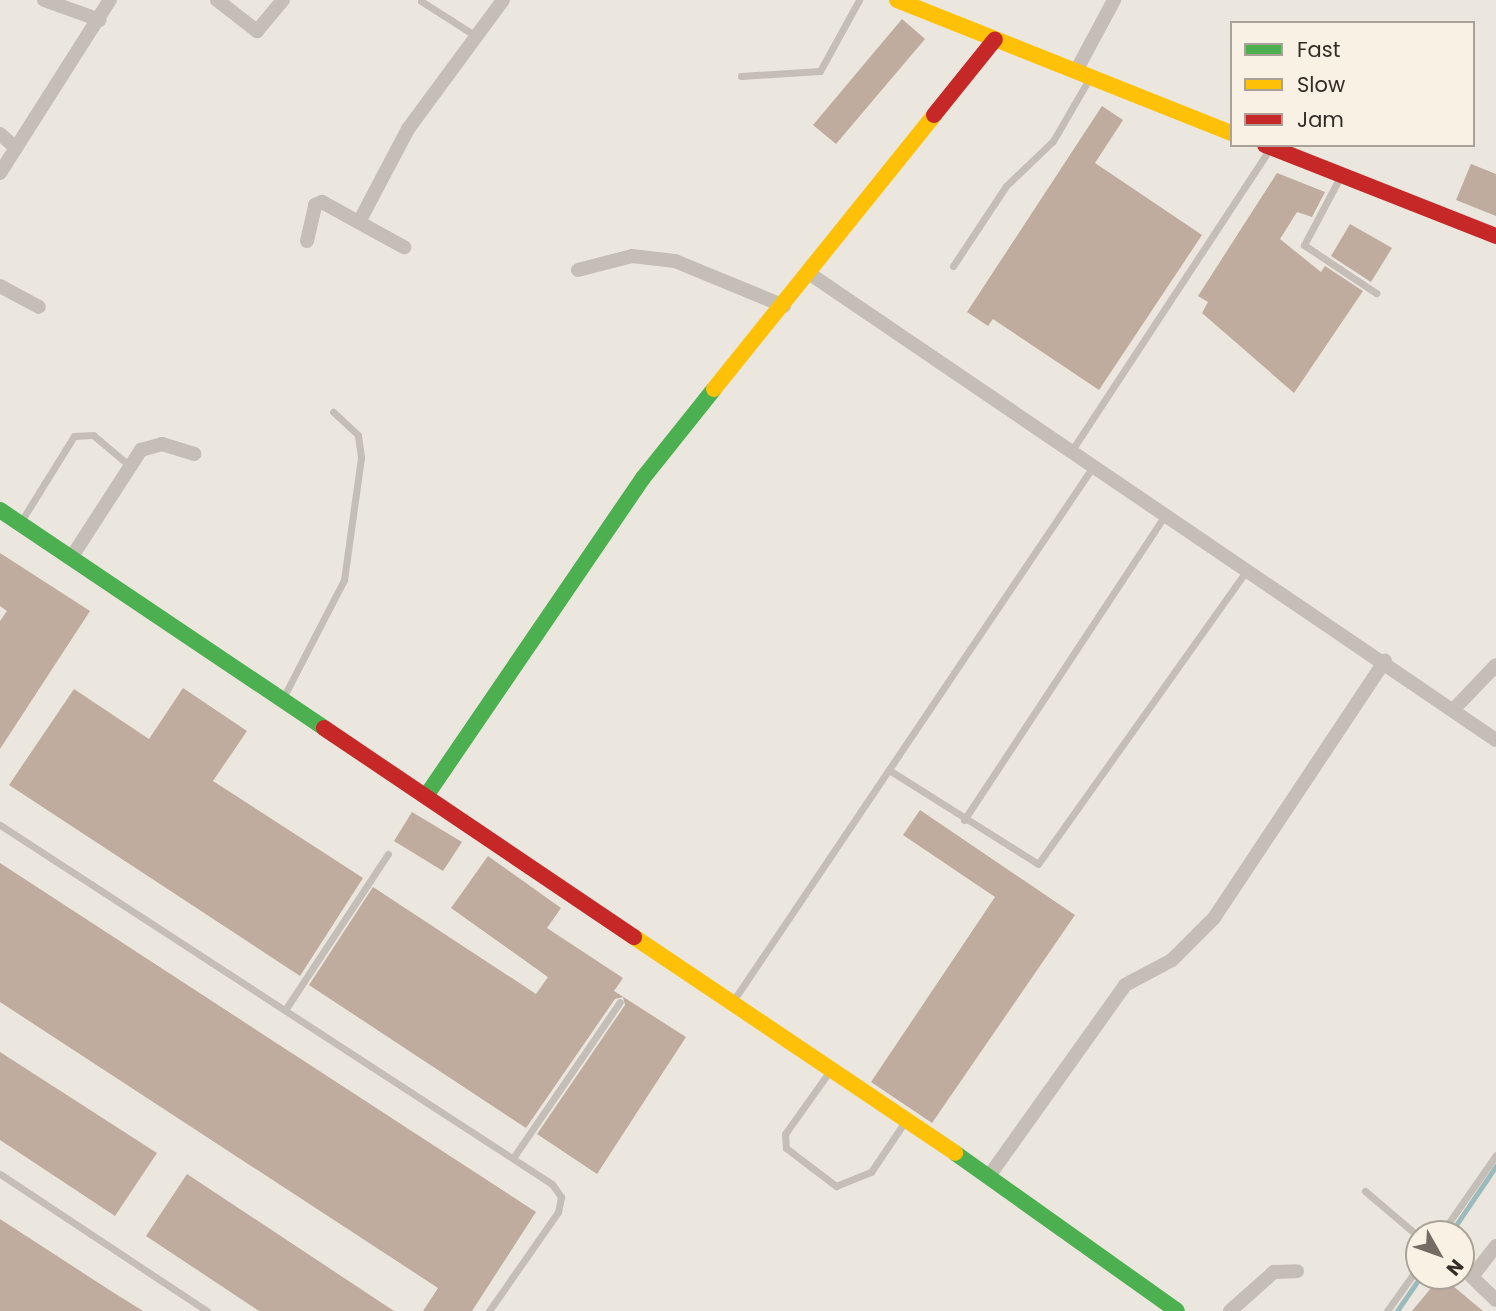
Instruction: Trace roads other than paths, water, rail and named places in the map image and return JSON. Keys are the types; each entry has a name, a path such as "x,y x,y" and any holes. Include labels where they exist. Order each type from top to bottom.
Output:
{"street":[{"path":"44,0 100,20"},
{"path":"0,173 14,146 100,20 110,0"},
{"path":"217,0 257,31 283,0"},
{"path":"359,222 408,129 503,0"},
{"path":"897,0 1230,132"},
{"path":"1083,74 1114,0"},
{"path":"426,796 643,478 810,274 995,38"},
{"path":"0,135 14,146"},
{"path":"1271,147 1496,236"},
{"path":"307,241 315,205 322,202 404,247"},
{"path":"578,270 632,256 675,261 784,306"},
{"path":"810,274 1385,662 1496,740"},
{"path":"0,286 39,307"},
{"path":"71,558 141,450 162,444 195,454"},
{"path":"0,510 907,1120 1177,1311"},
{"path":"989,1176 1125,985 1172,960 1214,918 1385,662"},
{"path":"1453,709 1496,664"},
{"path":"1475,1266 1496,1246"},
{"path":"1230,1311 1274,1272 1297,1271"},
{"path":"1475,1281 1496,1300"}],"lane":[{"path":"741,76 820,71 859,0"},
{"path":"421,1 477,37"},
{"path":"953,266 1006,186 1053,141 1083,74"},
{"path":"1072,450 1267,147"},
{"path":"1341,174 1304,245 1376,293"},
{"path":"282,699 344,580 361,457 358,435 333,412"},
{"path":"20,523 74,436 93,436 130,466"},
{"path":"733,1002 1094,465"},
{"path":"964,820 1166,514"},
{"path":"889,770 1027,862 1048,858 1248,569"},
{"path":"0,825 513,1158 561,1197 558,1212 489,1311"},
{"path":"285,1010 388,855"},
{"path":"513,1158 620,1002"},
{"path":"831,1070 785,1134 795,1159 836,1186 856,1183 907,1120"},
{"path":"1451,1220 1496,1155"},
{"path":"0,1174 207,1311"},
{"path":"1365,1191 1405,1225"},
{"path":"1387,1311 1405,1286"}],"waterway":[{"path":"1459,1220 1496,1166"},
{"path":"1397,1311 1411,1290"}]}
